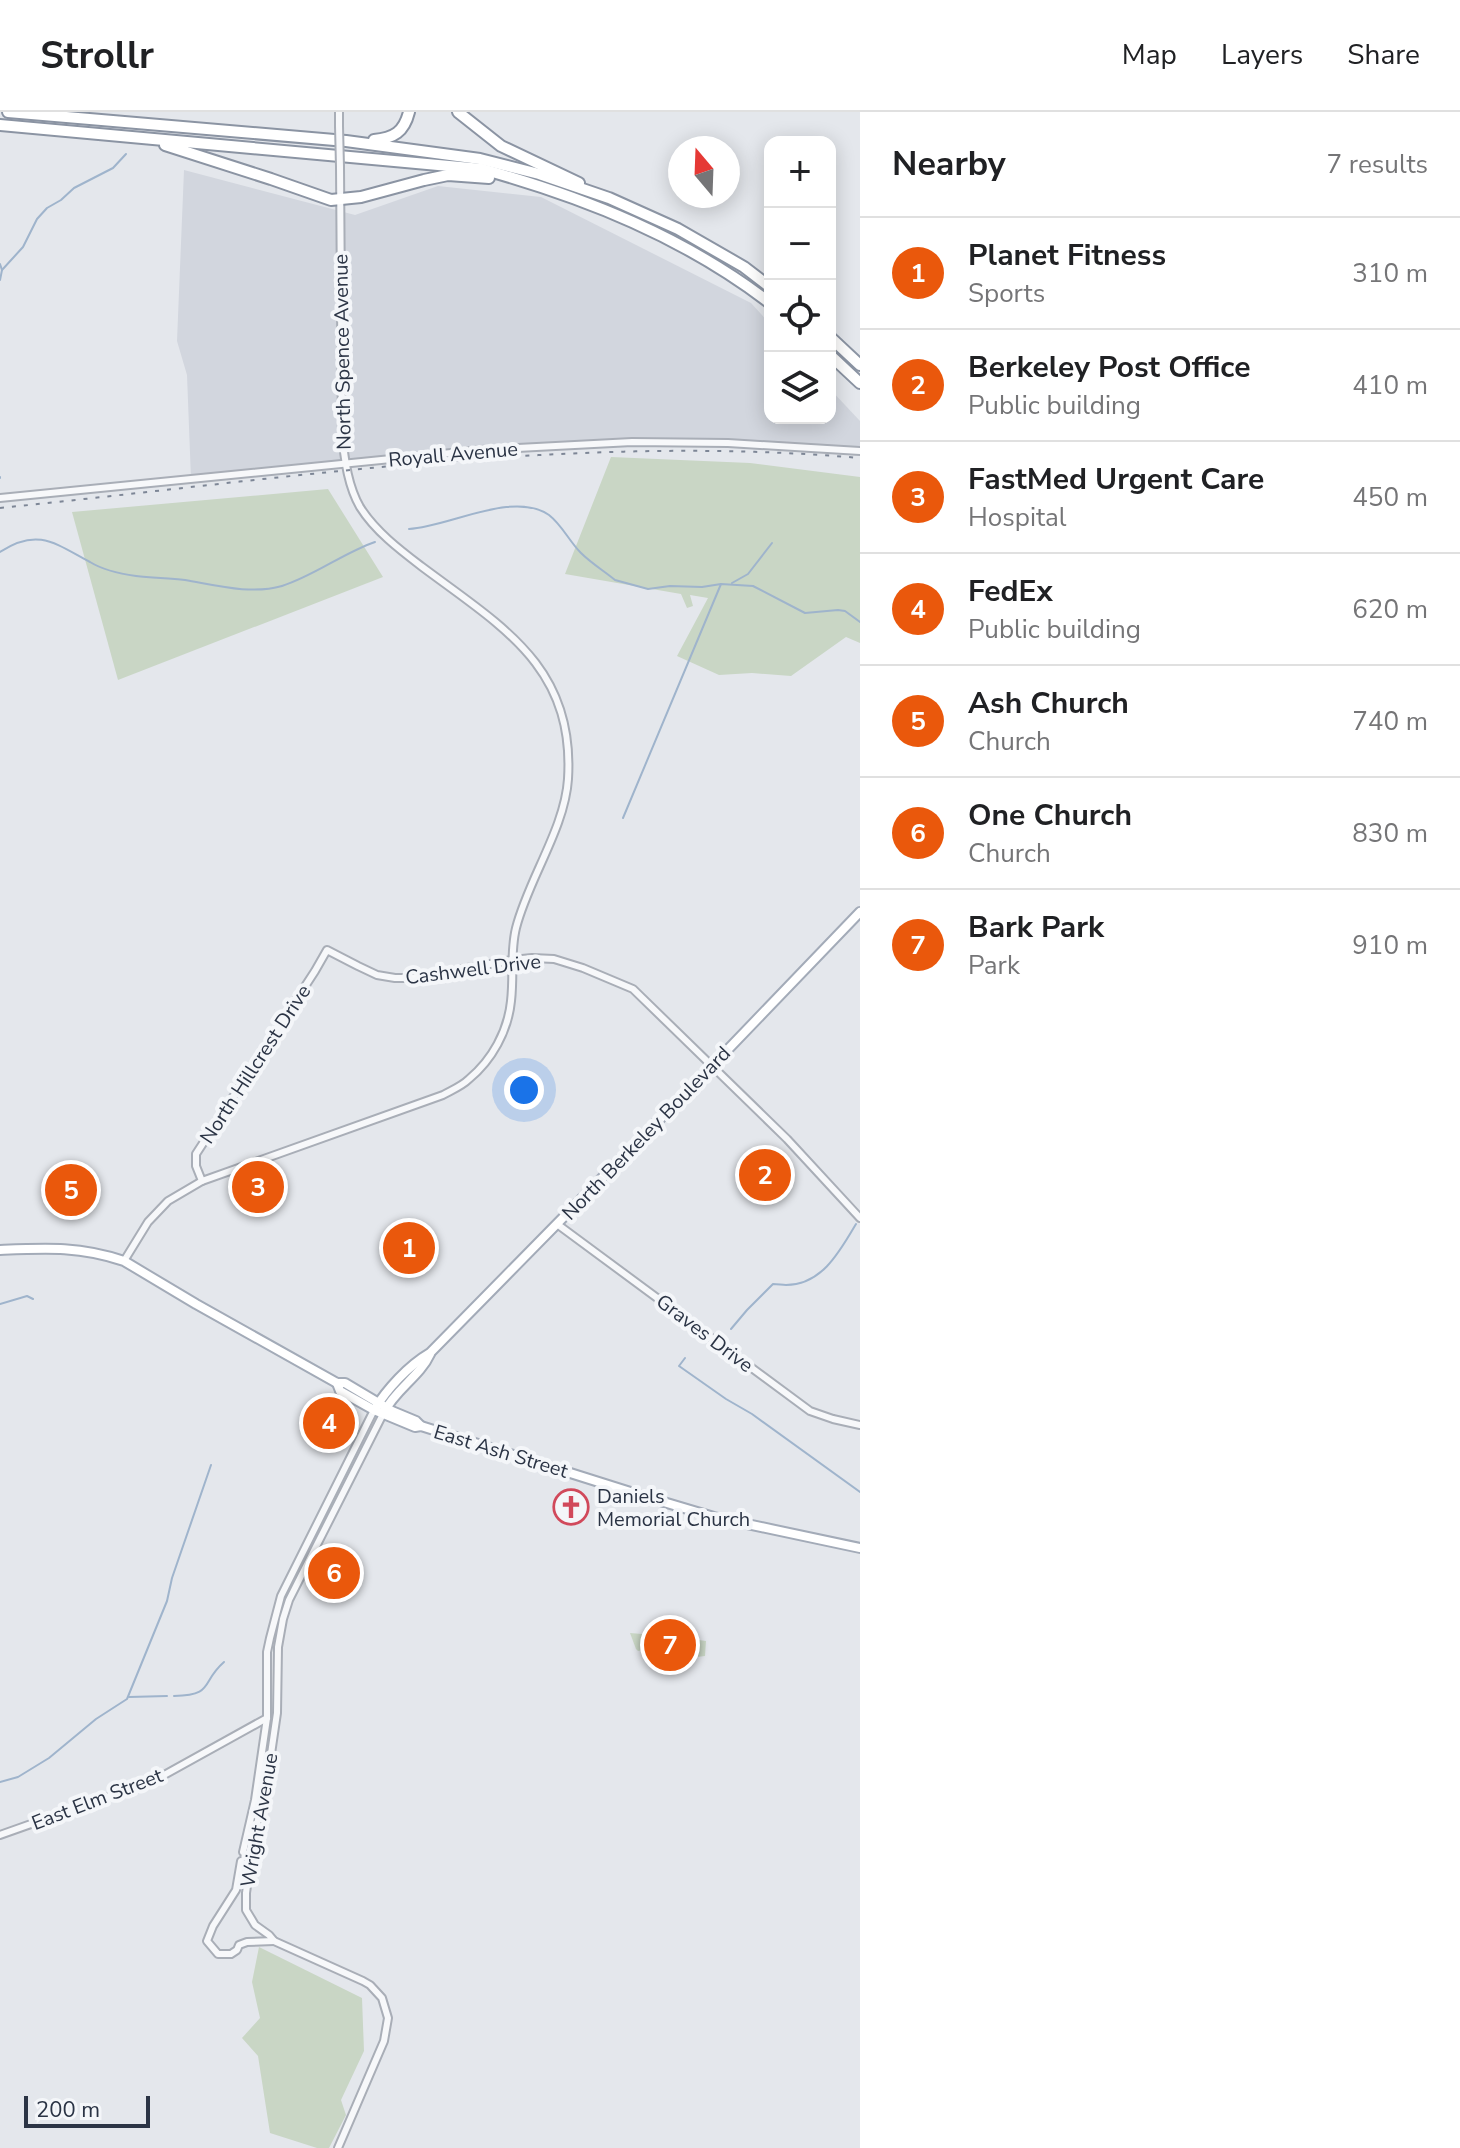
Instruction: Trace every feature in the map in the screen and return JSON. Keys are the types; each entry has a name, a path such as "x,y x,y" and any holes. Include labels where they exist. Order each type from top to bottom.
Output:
{"highway":[{"path":"8,112 346,141 480,159 539,174 609,198"},
{"path":"346,141 394,136 406,123 409,112"},
{"path":"458,112 501,146 678,229 744,267 764,282"},
{"path":"0,125 482,169 539,185 608,210 677,242 739,279 764,298"},
{"path":"116,135 179,148 331,200 361,197 448,175 480,176 539,185"},
{"path":"836,343 860,365"},
{"path":"836,361 860,383"}],"main road":[{"name":"North Berkeley Boulevard","path":"381,1409 394,1385 430,1353 860,912"},
{"name":"East Ash Street","path":"0,1250 74,1248 124,1261 337,1383 345,1383 381,1409"},
{"name":"North Berkeley Boulevard","path":"381,1409 426,1363 430,1353"},
{"name":"East Ash Street","path":"337,1383 340,1391 416,1421 421,1426 714,1517 860,1548"},
{"path":"361,1393 377,1393 394,1385"}],"street":[{"name":"North Spence Avenue","path":"124,1261 148,1222 168,1201 202,1181 443,1095 468,1081 485,1063 500,1041 511,1001 515,929 558,823 568,782 568,740 557,697 535,660 503,628 395,546 364,513 352,488 345,463 342,407 339,112"},
{"name":"Royall Avenue","path":"0,498 481,450 632,442 728,443 860,451"},
{"name":"Cashwell Drive","path":"327,950 366,970 395,978 412,978 532,958 583,968 633,989 787,1139 860,1218"},
{"name":"North Hillcrest Drive","path":"202,1181 196,1166 196,1154 327,950"},
{"name":"Graves Drive","path":"557,1224 810,1411 860,1425"},
{"name":"Wright Avenue","path":"274,1941 250,1919 245,1901 277,1713 278,1647 283,1619 289,1600 381,1409"},
{"name":"Wright Avenue","path":"243,1852 267,1718 267,1652 273,1620 281,1596 381,1409"},
{"name":"East Elm Street","path":"0,1835 155,1780 277,1713"},
{"name":"Wright Avenue","path":"241,1861 236,1890 207,1941 218,1954 231,1954 247,1942 274,1941"},
{"path":"274,1941 370,1985 385,2006 388,2018 384,2041 338,2148"}],"shaded area":[{"path":"184,170 355,215 438,186 541,197 751,303 764,317 764,424 836,424 836,395 860,421 860,446 583,445 191,479 187,375 177,341"}],"green space":[{"path":"611,457 750,463 860,477 860,643 846,637 791,676 752,673 719,675 677,656 708,598 690,595 693,606 687,608 681,594 565,574"},
{"path":"328,489 383,577 118,680 72,512"},
{"path":"630,1633 706,1641 705,1656 656,1662 653,1648 638,1651"},
{"path":"259,1947 362,1998 364,2051 341,2100 346,2115 329,2148 317,2148 270,2133 258,2056 242,2038 260,2018 252,1982"}],"waterway":[{"path":"2,270 23,247 37,219 47,208 74,188 113,168 126,154"},
{"path":"0,264 0,280"},
{"path":"409,529 499,508 534,508 554,519 581,553 615,580 648,589 721,584 753,586 805,613 845,611 860,622"},
{"path":"0,552 25,540 36,539 57,544 118,573 258,590 294,582 375,542"},
{"path":"732,583 748,574 772,543"},
{"path":"623,818 721,584"},
{"path":"731,1329 773,1284 799,1283 820,1273 856,1224"},
{"path":"0,1304 27,1296 33,1299"},
{"path":"685,1358 679,1366 860,1492"},
{"path":"0,1782 18,1777 49,1758 96,1719 127,1699 167,1601 211,1465"},
{"path":"174,1696 202,1690 224,1662"},
{"path":"129,1697 167,1696"}],"railway":[{"path":"0,508 322,473 537,455 645,451 752,452 860,458"}],"place":[{"name":"Berkeley Post Office","path":"765,1175"},
{"name":"FastMed Urgent Care","path":"258,1187"},
{"name":"Ash Church","path":"71,1190"},
{"name":"Planet Fitness","path":"409,1248"},
{"name":"FedEx","path":"329,1423"},
{"name":"Daniels Memorial Church","path":"571,1507"},
{"name":"One Church","path":"334,1573"},
{"name":"Bark Park","path":"670,1645"}]}
